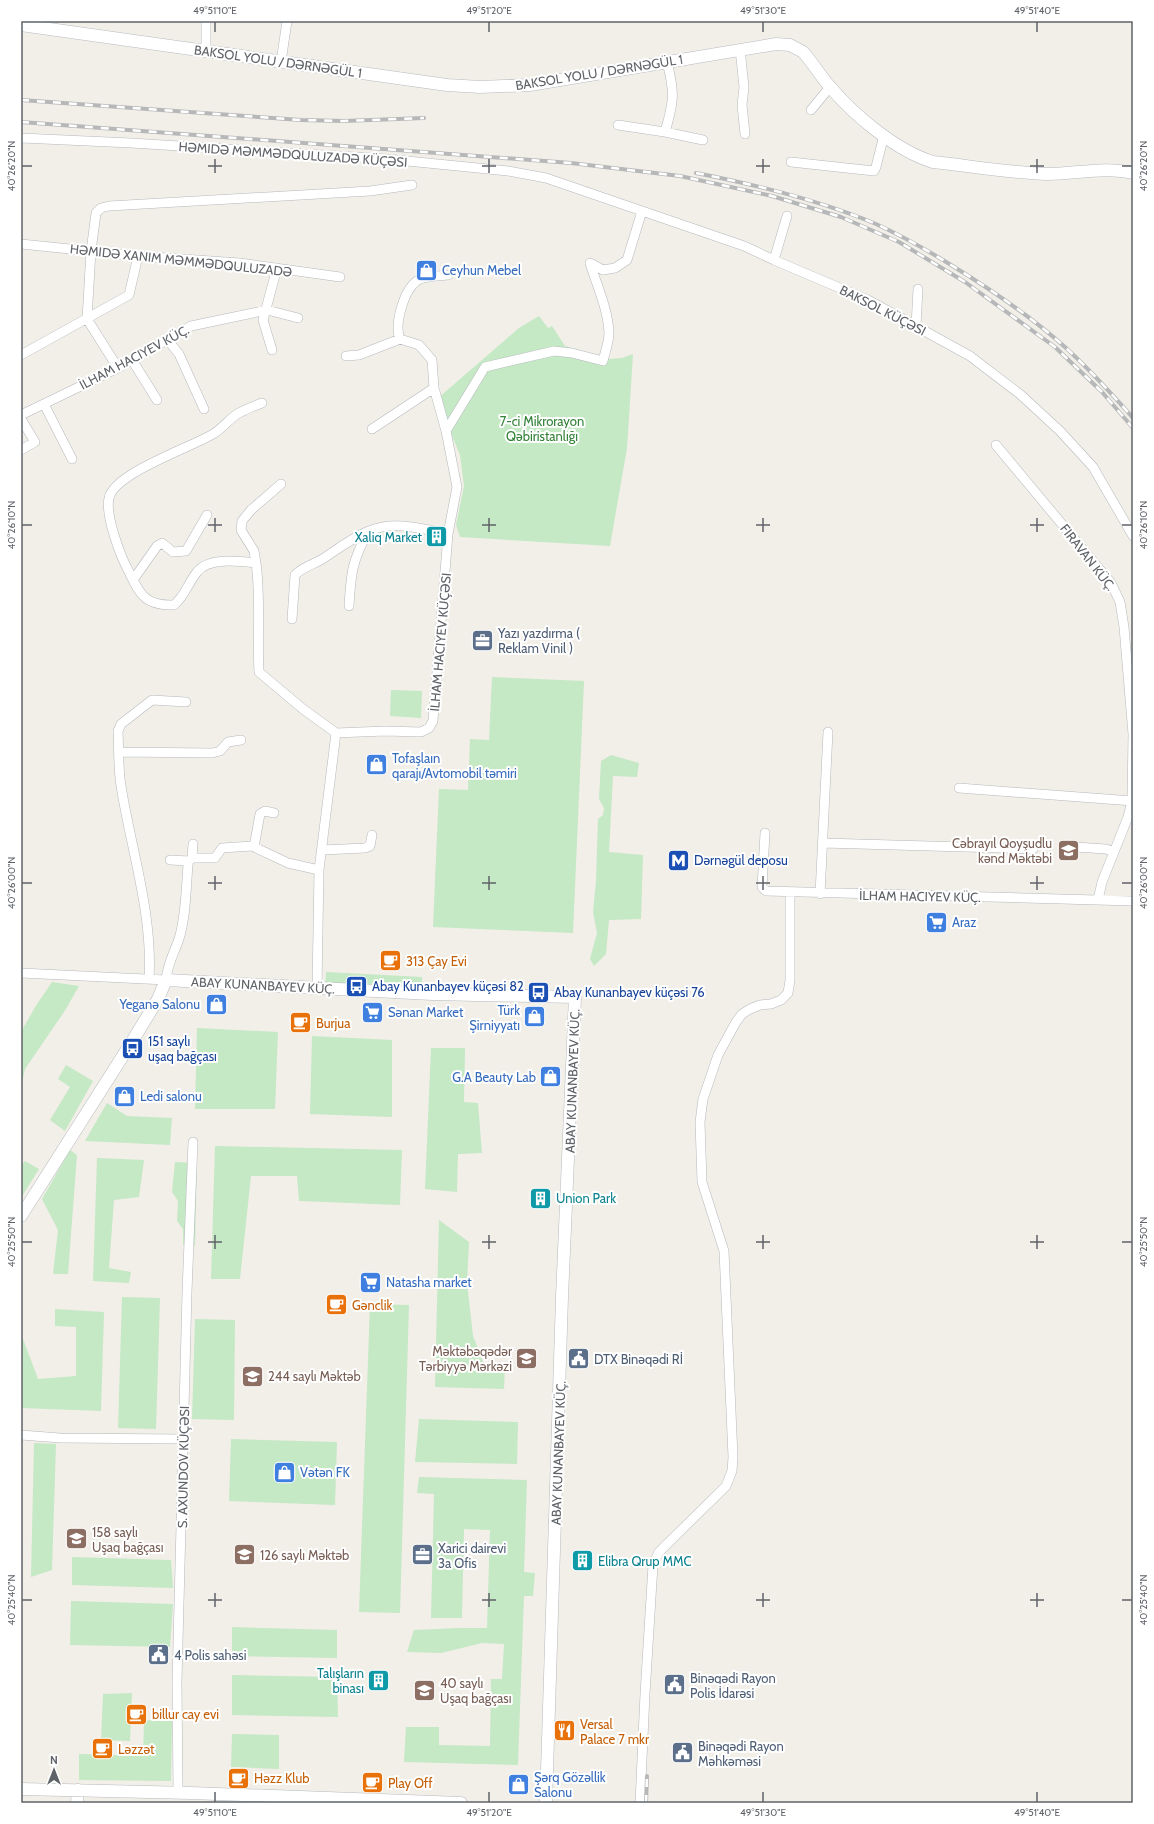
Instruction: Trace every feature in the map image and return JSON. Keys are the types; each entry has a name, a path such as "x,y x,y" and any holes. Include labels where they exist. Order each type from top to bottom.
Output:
{"street":[{"path":"206,21 206,52"},
{"path":"281,62 287,21"},
{"name":"BAKSOL YOLU / DƏRNƏGÜL 1","path":"21,25 447,85 480,87 530,85 740,49 784,44 798,48 808,58 830,87 859,116 912,155 933,162 1036,173 1057,173 1102,169 1133,173"},
{"path":"740,49 744,87 742,106 745,134"},
{"path":"665,132 673,106 674,96 667,62"},
{"path":"811,110 830,87"},
{"path":"618,125 665,132 703,140"},
{"path":"791,162 874,171 884,135"},
{"name":"HƏMIDƏ MƏMMƏDQULUZADƏ KÜÇƏSI","path":"21,138 131,143 387,159 508,171 546,178 563,184"},
{"name":"BAKSOL KÜÇƏSI","path":"563,184 744,246 868,300 970,356 1022,395 1060,431 1093,467 1133,536"},
{"name":"HƏMIDƏ MƏMMƏDQULUZADƏ KÜÇƏSI","path":"87,319 96,213 101,208 109,206 370,191 412,185"},
{"path":"446,431 485,367 554,351 572,353 603,361 609,335 608,326 590,263 603,270 615,268 626,260 642,211"},
{"path":"774,260 787,216"},
{"path":"21,244 138,256 240,263 340,277"},
{"path":"21,355 129,295 138,256"},
{"path":"272,350 263,320 267,310 277,268"},
{"path":"400,339 397,332 398,318 407,295 414,283 425,278 448,275"},
{"path":"916,326 918,289"},
{"path":"21,415 118,368 191,326 267,310 298,318"},
{"path":"87,319 118,368"},
{"path":"167,339 179,354 204,409"},
{"path":"280,484 251,510 242,521 241,530 254,551 258,579 257,642 259,672 303,709 336,733 385,731 421,732 429,728 434,721 448,534 457,487 446,431 434,388 432,360 419,345 400,339 359,355 346,356"},
{"path":"132,360 157,400"},
{"path":"372,429 434,388"},
{"path":"256,564 214,561 197,570 182,598 174,605 152,603 140,594 125,565 108,517 109,497 115,487 149,463 213,434 238,413 262,403"},
{"path":"44,404 72,459"},
{"path":"21,419 35,442 21,450"},
{"name":"FIRAVAN KÜÇ.","path":"996,445 1111,583 1129,626 1133,752 1132,801 1102,882 1098,900"},
{"path":"133,580 158,546 162,543 173,552 186,551 207,515"},
{"path":"292,619 295,575 299,570 316,563 369,531 381,527 411,526 448,534"},
{"path":"349,606 352,570 359,548 369,531"},
{"path":"149,979 150,954 147,923 121,784 118,731 121,724 152,700 186,702"},
{"path":"820,894 828,732"},
{"path":"317,988 320,870 336,733"},
{"path":"119,752 212,753 220,751 228,742 241,740"},
{"path":"959,788 1132,801"},
{"path":"254,847 260,814 265,811 274,813"},
{"path":"765,833 762,887 766,892 1133,901"},
{"path":"322,850 364,848 370,846 372,835"},
{"path":"823,843 1033,849"},
{"path":"21,1216 158,1000 166,980 167,968 179,938 193,844"},
{"path":"170,860 215,858 222,848 254,847 288,863 320,870"},
{"path":"1075,847 1106,849 1114,852"},
{"path":"640,1803 653,1566 659,1552 726,1486 732,1471 724,1251 702,1182 700,1122 703,1099 718,1055 742,1014 750,1008 771,1004 781,1000 788,992 790,980 790,893"},
{"path":"21,973 166,980"},
{"name":"ABAY KUNANBAYEV KÜÇ.","path":"166,980 432,994 575,997 562,1298 560,1400 546,1803"},
{"name":"S. AXUNDOV KÜÇƏSI","path":"178,1792 177,1682 193,1142"},
{"path":"21,1435 60,1438 183,1439"},
{"path":"21,1789 178,1792 461,1803"},
{"path":"77,1803 78,1790"}],"green space":[{"name":"7-ci Mikrorayon Qəbiristanlığı","path":"539,316 548,328 552,326 565,346 610,359 622,358 633,354 627,448 610,546 460,537 456,525 464,486 460,455 437,399 519,328"},
{"path":"492,677 584,681 573,933 433,927 439,789 468,790 470,739 489,740"},
{"path":"391,690 422,691 421,718 390,716"},
{"path":"611,755 639,763 637,777 613,776 609,852 643,855 641,919 609,920 606,954 594,966 590,959 597,933 593,912 596,881 598,819 603,815 604,808 599,799 601,761"},
{"path":"326,972 422,977 422,992 325,987"},
{"path":"52,982 79,986 66,1009 25,1069 21,1088 21,1030"},
{"path":"197,1028 278,1032 275,1109 195,1109"},
{"path":"312,1036 392,1040 392,1117 310,1114"},
{"path":"431,1048 465,1048 464,1102 478,1103 482,1153 458,1154 457,1192 425,1189"},
{"path":"66,1065 93,1081 65,1131 50,1120 70,1087 58,1079"},
{"path":"107,1103 127,1116 172,1118 170,1145 85,1141"},
{"path":"215,1146 402,1150 400,1205 299,1201 297,1176 251,1176 240,1279 211,1279"},
{"path":"70,1150 77,1155 68,1274 53,1274 58,1230 42,1199"},
{"path":"97,1158 144,1160 139,1197 114,1200 109,1268 131,1272 129,1283 93,1281"},
{"path":"25,1161 39,1169 21,1198 21,1166"},
{"path":"175,1162 197,1163 195,1246 183,1245 183,1229 177,1221 178,1201 172,1192"},
{"path":"439,1220 469,1242 467,1283 473,1336 484,1364 505,1367 504,1389 435,1387"},
{"path":"122,1297 160,1298 156,1429 118,1428"},
{"path":"370,1304 409,1305 400,1613 359,1612"},
{"path":"55,1309 104,1312 101,1411 21,1408 21,1338 23,1339 38,1379 76,1376 76,1327 55,1326"},
{"path":"195,1319 235,1320 234,1420 192,1419"},
{"path":"419,1419 518,1422 517,1464 415,1462"},
{"path":"231,1439 337,1442 335,1505 229,1501"},
{"path":"34,1443 56,1444 52,1570 31,1577"},
{"path":"419,1477 527,1480 524,1572 535,1573 533,1596 524,1596 518,1765 404,1762 406,1727 439,1727 439,1745 490,1746 491,1679 502,1679 504,1644 482,1643 441,1653 407,1652 414,1630 487,1628 490,1530 464,1529 462,1618 431,1618 434,1494 417,1493"},
{"path":"72,1557 171,1560 173,1588 72,1585"},
{"path":"71,1601 173,1604 170,1647 70,1645"},
{"path":"232,1627 337,1630 337,1658 232,1656"},
{"path":"232,1675 337,1677 338,1717 232,1715"},
{"path":"132,1693 130,1741 101,1740 103,1694"},
{"path":"144,1720 172,1721 171,1781 79,1780 79,1754 143,1756"},
{"path":"232,1734 279,1735 279,1769 231,1767"}],"railway":[{"path":"21,100 301,120 344,121 424,118"},
{"path":"21,122 571,163 680,176 772,196 841,217 899,242 965,282 1055,347 1102,392 1133,428"},
{"path":"696,173 765,188 810,200 876,224 924,249 966,274 1039,325 1084,365 1133,418"},
{"path":"646,1803 647,1776"}],"place":[{"name":"Ceyhun Mebel","path":"426,270"},
{"name":"Xaliq Market","path":"437,537"},
{"name":"Yazı yazdırma ( Reklam Vinil )","path":"482,640"},
{"name":"Tofaşlaın qarajı/Avtomobil təmiri","path":"376,765"},
{"name":"Cəbrayıl Qoyşudlu kənd Məktəbi","path":"1068,850"},
{"name":"Dərnəgül deposu","path":"678,860"},
{"name":"Araz","path":"936,922"},
{"name":"313 Çay Evi","path":"391,961"},
{"name":"Abay Kunanbayev küçəsi 82","path":"356,986"},
{"name":"Abay Kunanbayev küçəsi 76","path":"539,992"},
{"name":"Yeganə Salonu","path":"216,1004"},
{"name":"Sənan Market","path":"373,1012"},
{"name":"Türk Şirniyyatı","path":"535,1017"},
{"name":"Burjua","path":"301,1023"},
{"name":"151 saylı uşaq bağçası","path":"133,1048"},
{"name":"G.A Beauty Lab","path":"551,1077"},
{"name":"Ledi salonu","path":"124,1096"},
{"name":"Union Park","path":"541,1198"},
{"name":"Natasha market","path":"371,1282"},
{"name":"Gənclik","path":"336,1305"},
{"name":"Məktəbəqədər Tərbiyyə Mərkəzi","path":"527,1358"},
{"name":"DTX Binəqədi Rİ","path":"579,1359"},
{"name":"244 saylı Məktəb","path":"252,1376"},
{"name":"Vətən FK","path":"284,1472"},
{"name":"158 saylı Uşaq bağçası","path":"76,1539"},
{"name":"126 saylı Məktəb","path":"245,1555"},
{"name":"Xarici dairevi 3a Ofis","path":"422,1555"},
{"name":"Elibra Qrup MMC","path":"582,1561"},
{"name":"4 Polis sahəsi","path":"158,1655"},
{"name":"Talışların binası","path":"379,1680"},
{"name":"Binəqədi Rayon Polis İdarəsi","path":"674,1685"},
{"name":"40 saylı Uşaq bağçası","path":"424,1690"},
{"name":"billur cay evi","path":"136,1714"},
{"name":"Versal Palace 7 mkr","path":"565,1731"},
{"name":"Ləzzət","path":"102,1749"},
{"name":"Binəqədi Rayon Məhkəməsi","path":"682,1753"},
{"name":"Həzz Klub","path":"238,1778"},
{"name":"Play Off","path":"373,1783"},
{"name":"Şərq Gözəllik Salonu","path":"519,1784"}]}
